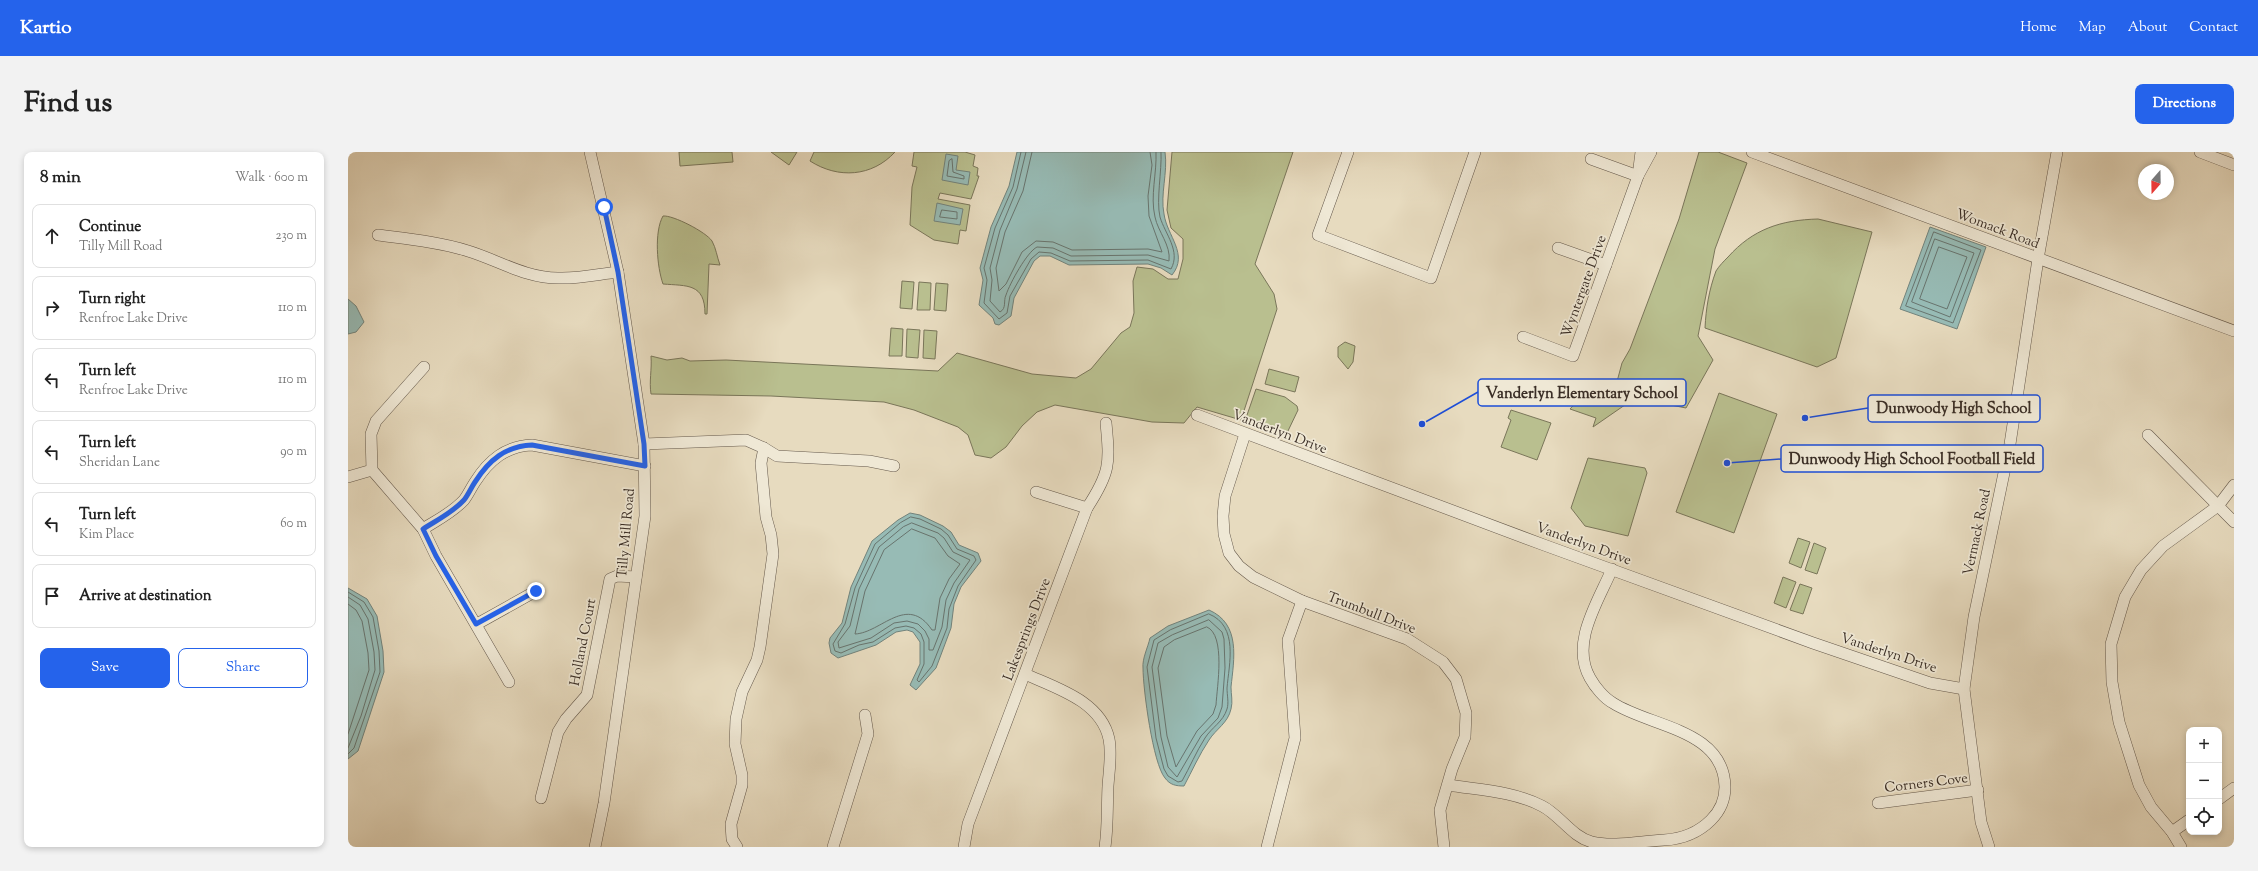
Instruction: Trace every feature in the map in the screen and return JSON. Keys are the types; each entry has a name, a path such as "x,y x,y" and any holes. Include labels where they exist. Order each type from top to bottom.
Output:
{"street":[{"name":"Tilly Mill Road","path":"590,152 618,272 644,444 645,466 645,516 604,802 595,847"},
{"path":"1348,152 1318,235 1431,278 1475,152"},
{"name":"Wyntergate Drive","path":"1638,176 1641,152"},
{"name":"Wyntergate Drive","path":"1523,337 1573,356 1638,176 1651,152"},
{"name":"Womack Road","path":"1752,152 1798,167 2038,259 2234,331"},
{"name":"Vermack Road","path":"1989,847 1981,822 1964,689 1974,617 2010,444 2038,259 2057,152"},
{"path":"2200,152 2210,154 2234,165"},
{"path":"1592,159 1638,176"},
{"path":"378,235 448,246 469,251 511,269 536,276 558,278 618,272"},
{"path":"1558,248 1606,266"},
{"path":"424,367 398,394 376,421 371,434 372,470 423,529 436,556 509,682"},
{"name":"Vanderlyn Drive","path":"1197,415 1612,570 1930,683 1964,689"},
{"name":"Lakesprings Drive","path":"964,847 968,824 1087,508 1107,474 1108,449 1106,423"},
{"name":"Trumbull Drive","path":"1245,434 1225,496 1224,534 1230,553 1239,566 1253,577 1302,601 1407,639 1443,662 1456,679 1466,713 1465,737 1452,769 1440,810 1444,847"},
{"path":"2148,435 2234,522"},
{"path":"644,444 746,440 777,456 869,461 894,466"},
{"path":"423,529 451,512 464,499 485,466 502,454 518,446 532,445 645,466"},
{"path":"737,847 732,839 731,824 742,780 735,744 736,719 742,692 757,660 760,647 773,554 771,535 766,517 761,463 764,448"},
{"path":"348,477 372,470"},
{"path":"2181,847 2172,832 2148,802 2139,785 2119,722 2112,682 2112,644 2125,597 2141,570 2163,546 2218,506 2234,485"},
{"path":"1036,492 1087,508"},
{"path":"1448,785 1504,793 1532,802 1553,812 1581,836 1597,842 1674,839 1694,833 1711,820 1721,807 1725,795 1725,777 1718,759 1710,749 1683,732 1628,711 1612,702 1600,690 1588,672 1584,662 1583,642 1587,625 1612,570"},
{"name":"Holland Court","path":"541,798 558,732 566,719 587,695 610,579 617,576 636,577"},
{"path":"476,624 536,591"},
{"path":"1267,847 1295,738 1290,700 1288,640 1302,601"},
{"path":"1025,674 1066,692 1086,704 1102,721 1109,739 1105,847"},
{"path":"833,847 868,734 865,715"},
{"path":"2222,797 2234,788"},
{"name":"Corners Cove","path":"1878,803 1978,790"},
{"path":"2172,832 2186,822"}],"green space":[{"path":"679,152 732,152 733,162 680,166"},
{"path":"771,152 797,152 789,165"},
{"path":"814,152 895,152 886,160 865,171 843,173 821,167 810,161"},
{"path":"914,152 965,152 975,155 973,166 978,168 977,176 979,176 971,199 940,193 938,199 970,205 966,231 960,230 958,244 934,240 910,225 912,187 917,167 912,166"},
{"path":"1172,152 1293,152 1255,264 1274,294 1277,309 1241,420 1197,407 1184,423 1152,422 1055,405 1037,412 1022,426 1006,447 991,458 975,455 968,435 958,427 914,410 884,402 771,396 651,394 651,356 667,360 682,358 690,361 726,360 938,371 957,353 1032,374 1076,378 1091,369 1121,333 1130,327 1134,313 1133,281 1137,267 1153,269 1168,279 1178,279 1183,259 1183,239 1171,228 1167,210"},
{"path":"1699,152 1718,152 1747,163 1715,249 1698,336 1713,360 1686,408 1635,398 1593,427 1596,418 1570,409 1584,394 1601,395 1615,389 1622,363 1630,349 1679,219"},
{"path":"663,216 668,216 681,221 703,233 712,241 720,265 709,264 707,314 705,314 702,297 698,291 687,286 663,284 659,268 657,240 660,223"},
{"path":"1818,219 1872,232 1836,358 1817,367 1705,328 1708,299 1716,271 1738,247 1747,239 1768,228 1792,221"},
{"path":"902,281 914,282 912,309 900,308"},
{"path":"919,282 931,283 930,310 917,310"},
{"path":"936,283 948,284 946,311 934,310"},
{"path":"891,328 903,329 902,356 889,356"},
{"path":"907,329 920,330 918,358 906,357"},
{"path":"924,330 937,331 935,359 923,358"},
{"path":"1345,342 1355,346 1353,362 1348,369 1338,357 1338,347"},
{"path":"1269,369 1299,377 1295,392 1265,384"},
{"path":"1256,389 1285,397 1297,406 1298,410 1287,433 1246,418"},
{"path":"1719,393 1777,414 1734,533 1676,512"},
{"path":"1511,410 1551,423 1537,460 1501,447 1511,420 1508,418"},
{"path":"1588,458 1645,468 1647,473 1628,536 1585,526 1571,508"},
{"path":"1798,538 1810,542 1801,568 1789,563"},
{"path":"1814,543 1826,548 1817,574 1805,570"},
{"path":"1783,577 1796,582 1786,608 1774,603"},
{"path":"1800,584 1812,588 1803,614 1790,610"}],"water":[{"path":"1017,152 1165,152 1166,168 1163,191 1164,214 1178,252 1177,267 1172,275 1161,268 1148,264 1069,265 1050,256 1040,256 1034,261 1014,298 1011,316 999,325 995,324 993,318 979,305 983,280 980,268 991,227 1009,186"},
{"path":"946,154 958,156 956,170 970,172 968,185 942,180"},
{"path":"937,203 963,209 960,225 934,221"},
{"path":"1930,227 1986,247 1957,329 1900,309"},
{"path":"348,299 356,306 364,322 356,332 348,334"},
{"path":"910,513 920,515 943,526 951,532 959,545 978,553 981,561 961,587 954,604 951,628 936,668 916,690 910,685 920,664 920,642 913,632 907,630 896,632 876,645 838,658 831,653 829,643 830,638 842,623 851,587 872,541 898,520"},
{"path":"348,588 367,599 377,616 383,651 384,672 358,751 348,759"},
{"path":"1209,610 1219,616 1231,633 1234,654 1231,687 1232,706 1225,722 1209,740 1184,786 1171,784 1165,778 1156,758 1147,708 1143,678 1143,661 1150,638 1168,626"}],"place":[{"name":"Dunwoody High School","path":"1805,418"},
{"name":"Vanderlyn Elementary School","path":"1422,424"},
{"name":"Dunwoody High School Football Field","path":"1727,463"}],"route":[{"path":"536,591 476,624 436,556 423,529 451,512 464,499 485,466 502,454 518,446 532,445 645,466 644,444 618,272 604,207"}]}
